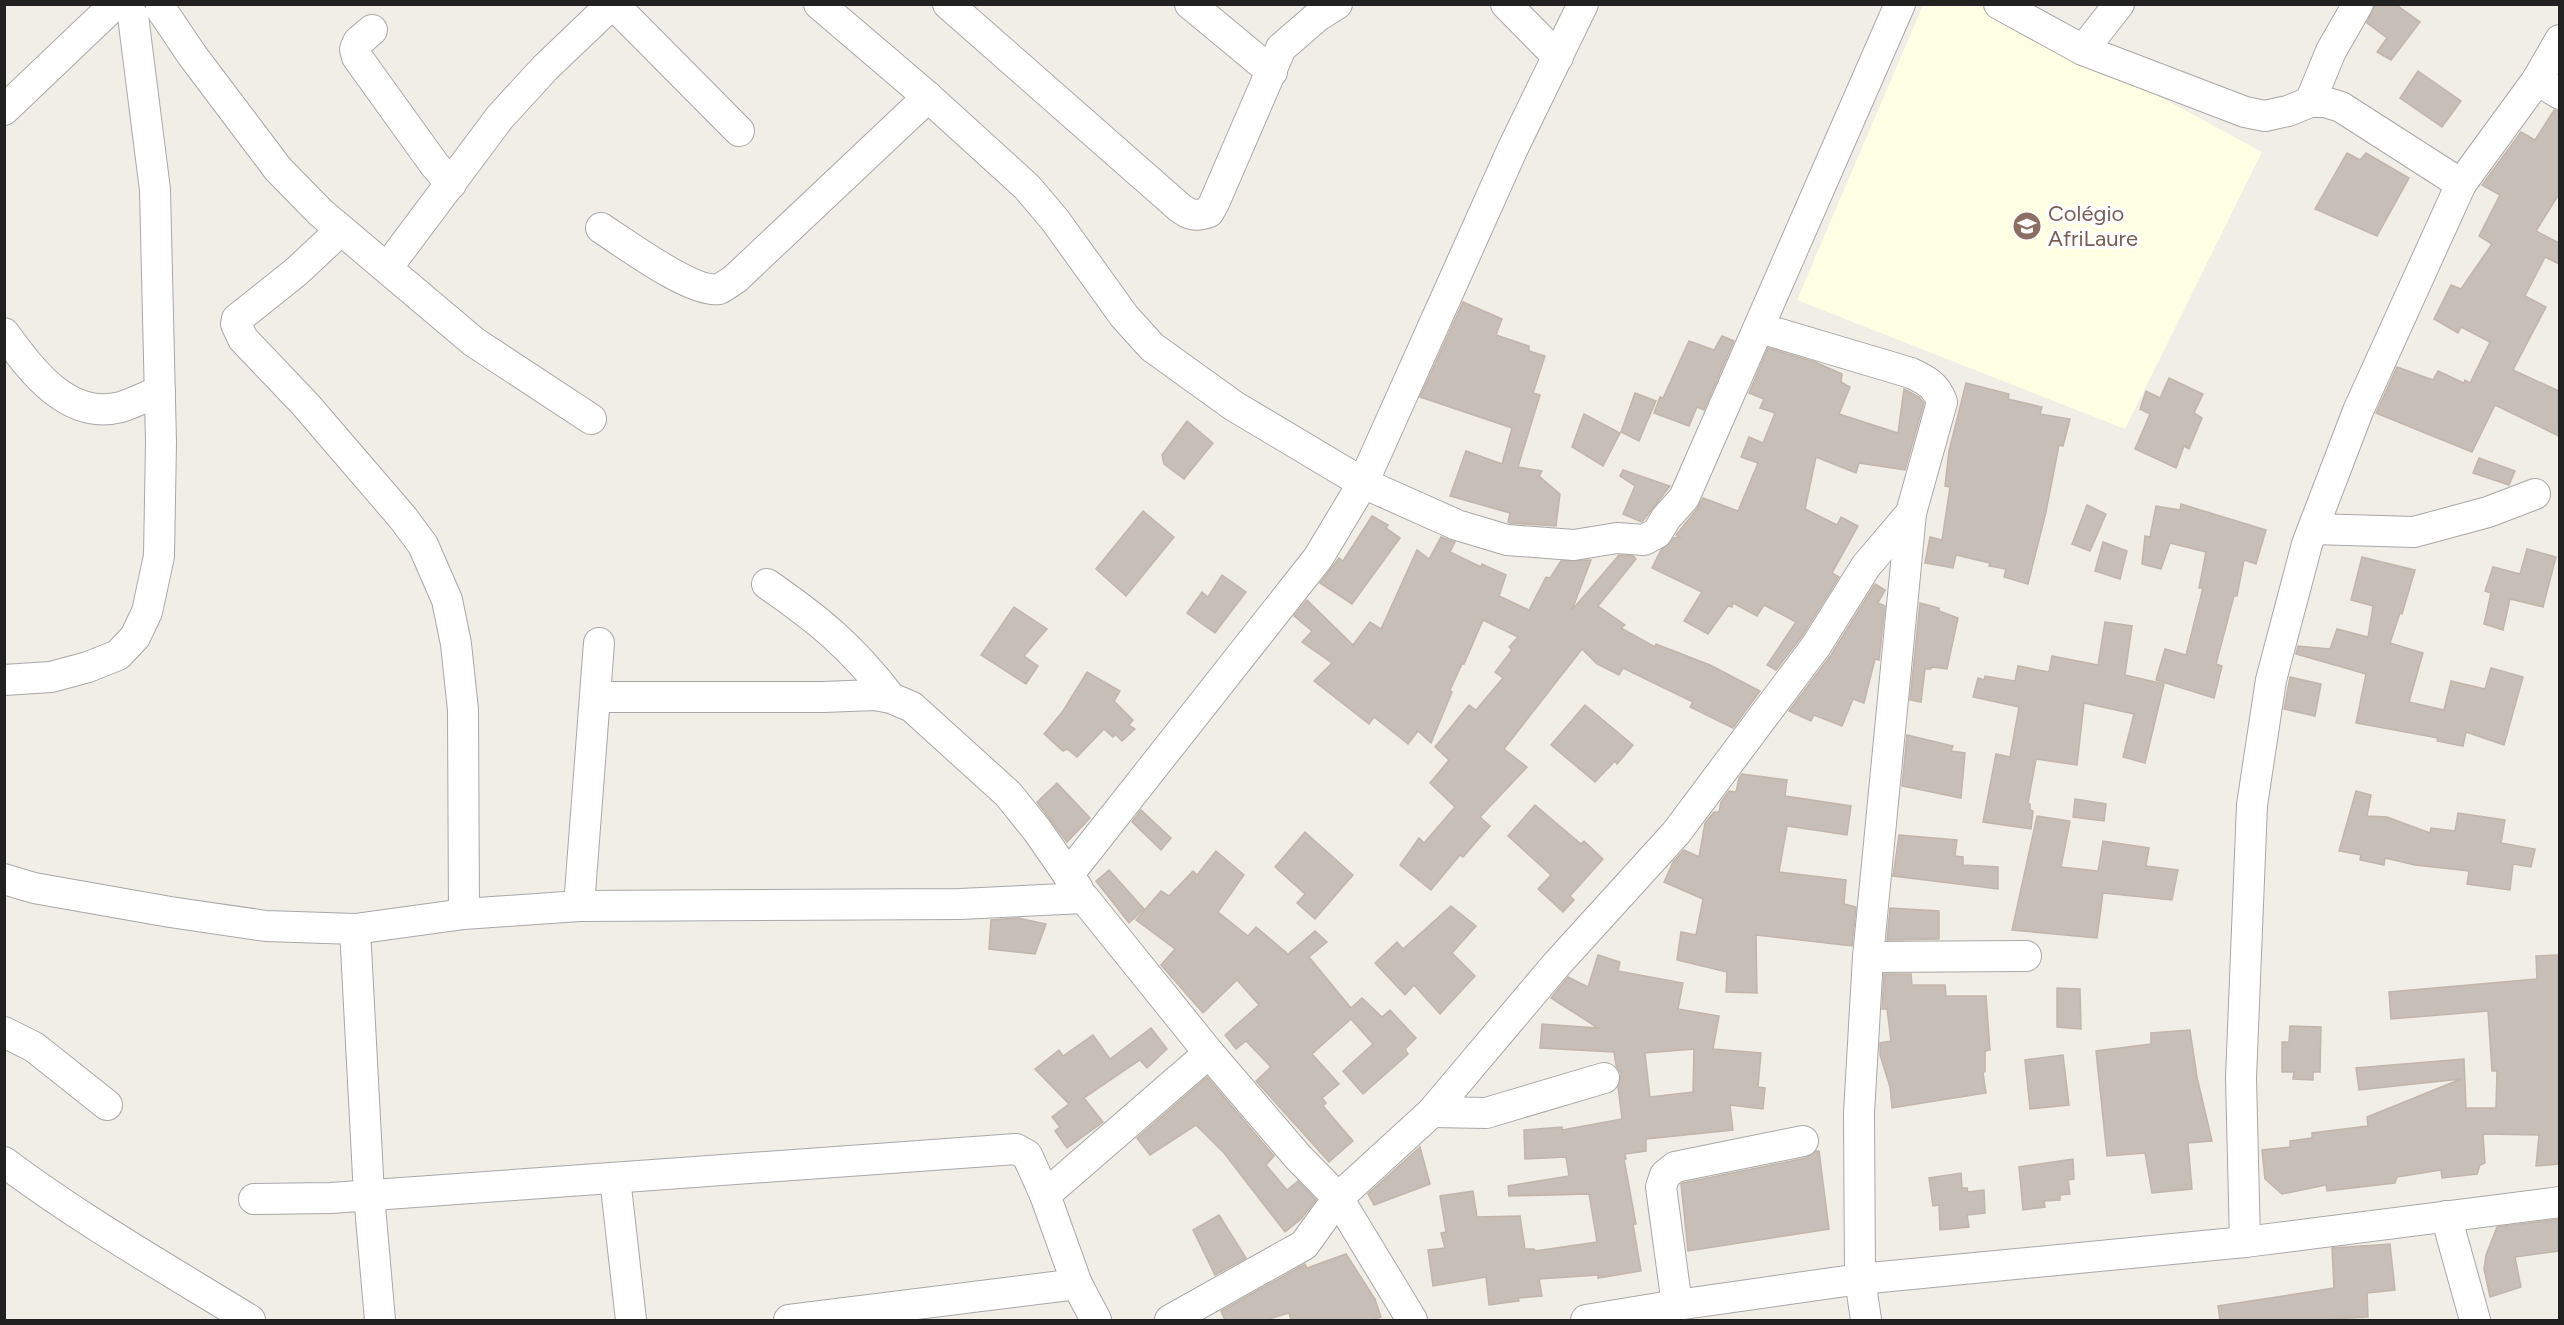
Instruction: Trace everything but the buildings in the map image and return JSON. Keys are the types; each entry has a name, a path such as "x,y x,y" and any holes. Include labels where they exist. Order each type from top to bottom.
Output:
{"street":[{"path":"819,4 928,97 1027,187 1055,220 1124,316 1152,347 1234,406 1363,483 1457,525 1507,540 1574,545 1617,538 1644,540 1657,533 1666,518 1684,498 1900,4"},
{"path":"948,4 1189,215 1209,212 1214,203 1281,48 1318,16 1337,4"},
{"path":"1190,4 1272,72"},
{"path":"1506,4 1558,57"},
{"path":"4,879 34,888 266,926 354,929 464,914 579,906 960,904 1076,886 1318,558 1363,483 1513,148 1583,4"},
{"path":"1999,4 2083,50 2245,112 2265,116 2288,111 2310,102 2325,102 2341,106 2461,184"},
{"path":"2083,50 2118,4"},
{"path":"2310,102 2331,51 2358,4"},
{"path":"4,110 135,8"},
{"path":"135,8 203,71 278,169 320,212 474,342 591,419"},
{"path":"4,680 51,678 118,655 135,637 147,612 159,556 160,391 155,190 135,8"},
{"path":"387,268 500,117 600,9 739,131"},
{"path":"372,30 358,42 355,49 357,57 434,164 452,184"},
{"path":"2245,1242 2241,1078 2252,805 2271,680 2313,529 2358,411 2461,184 2548,87 2559,40"},
{"path":"601,228 687,280 703,288 720,289 735,279 928,97"},
{"path":"341,230 279,287 237,319 236,324 243,339 305,404 403,518 423,545 447,600 456,644 463,710 464,914"},
{"path":"1760,328 1911,373 1929,382 1938,390 1942,402 1911,513 1868,957 1859,1113 1860,1279 1866,1320"},
{"path":"10,352 42,382 67,399 92,410 121,407 160,391"},
{"path":"2313,529 2414,532 2488,512 2535,494"},
{"path":"1170,1320 1304,1245 1338,1198 1431,1112 1556,965 1676,833 1816,646 1866,566 1911,513"},
{"path":"767,584 833,631 868,666 891,698"},
{"path":"579,906 599,643"},
{"path":"595,698 866,695 891,698 912,707 1008,794 1076,886 1209,1053 1298,1156 1338,1198 1412,1320"},
{"path":"354,929 369,1195 380,1320"},
{"path":"1868,957 2026,956"},
{"path":"4,1032 34,1047 107,1105"},
{"path":"1045,1195 1209,1053"},
{"path":"1431,1112 1486,1113 1604,1078"},
{"path":"1677,1305 1661,1187 1665,1175 1675,1167 1803,1141"},
{"path":"254,1199 369,1195 1016,1149 1027,1155 1045,1195 1077,1284 1096,1320"},
{"path":"4,1162 118,1242 250,1320"},
{"path":"615,1178 631,1320"},
{"path":"1586,1320 1860,1279 2245,1242 2559,1202"},
{"path":"2446,1216 2475,1320"},
{"path":"789,1320 1077,1284"}],"shaded area":[{"name":"Colégio AfriLaure","path":"1923,5 1991,5 2262,152 2125,429 1797,300"}],"place":[{"name":"Colégio AfriLaure","path":"2027,226"}]}
